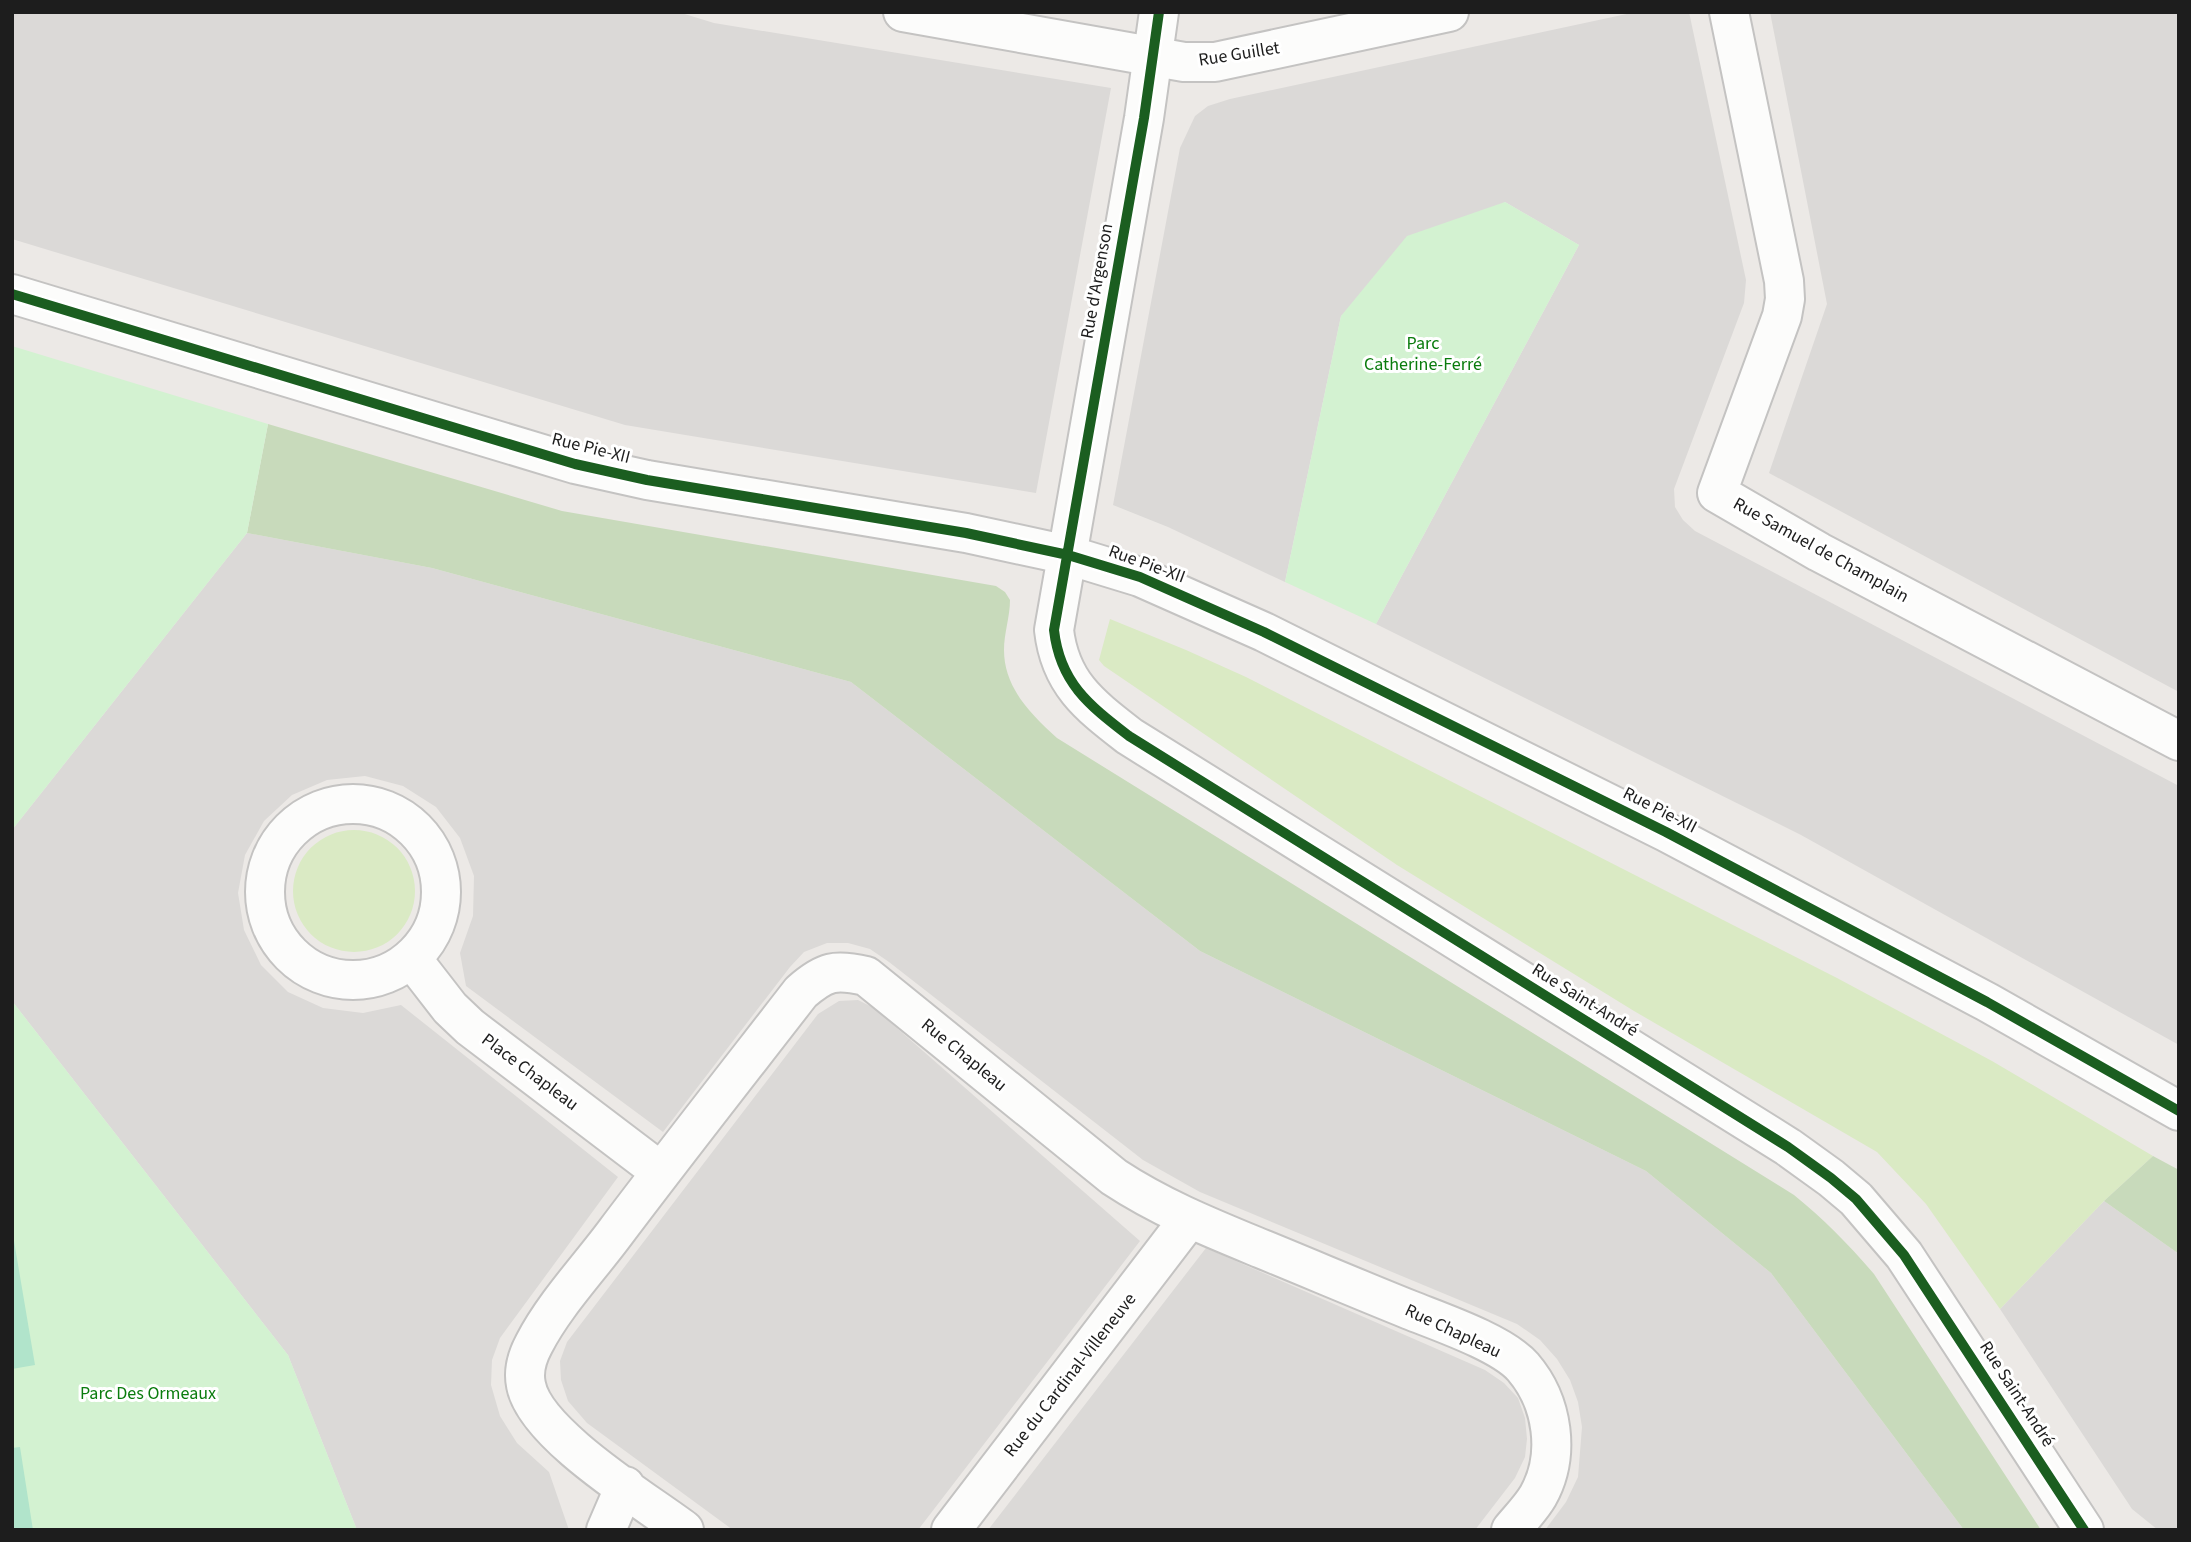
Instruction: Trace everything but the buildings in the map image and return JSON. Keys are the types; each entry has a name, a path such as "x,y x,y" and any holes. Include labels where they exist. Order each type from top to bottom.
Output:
{"street":[{"name":"Rue Guillet","path":"903,12 1184,62 1215,62 1449,12"},
{"name":"Rue d'Argenson","path":"1068,555 1159,12"},
{"name":"Rue Samuel de Champlain","path":"1729,12 1784,281 1785,299 1782,316 1717,493 1819,552 2179,741"},
{"name":"Rue Pie-XII","path":"12,294 575,464 647,480 966,533 1068,555 1140,577 1206,606 1567,782 1885,947 2179,1111"},
{"name":"Rue Saint-André","path":"1068,555 1054,629 1056,649 1069,679 1095,710 1129,736 1788,1147 1831,1178 1856,1199 1904,1255 2084,1530"},
{"path":"359,803 384,809 407,822 425,841 437,863 441,887 439,911 431,935 412,959 386,974 356,981 326,976 298,962 282,944 270,923 264,900 266,874 274,851 289,830 309,814 334,805 359,803"},
{"name":"Place Chapleau","path":"412,959 450,1008 470,1027 661,1172"},
{"name":"Rue Chapleau","path":"684,1530 572,1448 549,1427 535,1407 526,1386 526,1364 543,1329 801,992 818,977 840,971 866,976 1114,1177 1137,1192 1189,1219 1446,1325 1486,1343 1521,1364 1539,1387 1547,1409 1551,1432 1550,1456 1538,1496 1511,1530"},
{"name":"Rue du Cardinal-Villeneuve","path":"951,1530 1189,1219"},
{"path":"606,1530 625,1486"}],"shaded area":[{"path":"12,12 678,12 714,23 1111,88 1036,493 625,425 12,239"},
{"path":"1636,12 1689,12 1746,280 1744,303 1674,489 1675,507 1683,520 1695,531 2179,786 2179,1045 1801,835 1376,624 1579,245 1505,202 1341,316 1285,582 1168,527 1113,505 1180,148 1195,116 1208,106 1230,99"},
{"path":"1770,12 2179,12 2179,692 1769,473 1827,304"},
{"path":"247,533 432,568 851,682 1200,951 1646,1171 1771,1273 1964,1530 1545,1530 1566,1502 1578,1477 1582,1427 1578,1402 1570,1380 1557,1359 1540,1340 1517,1324 1200,1192 1143,1160 870,949 848,943 827,943 804,952 663,1132 466,986 460,953 473,916 474,876 460,838 436,807 403,786 365,776 327,780 292,795 264,821 245,855 238,893 244,930 261,965 288,992 323,1008 363,1013 401,1005 618,1177 500,1338 492,1360 491,1385 500,1416 517,1443 549,1472 569,1530 357,1530 288,1355 12,1001 12,830"},
{"path":"858,1000 874,1008 1140,1241 918,1530 733,1530 587,1423 568,1401 561,1380 560,1361 567,1342 818,1014 839,1001"},
{"path":"2104,1201 2179,1254 2179,1530 2158,1530 2132,1509 2000,1309"},
{"path":"1206,1248 1485,1370 1504,1383 1518,1398 1525,1418 1525,1457 1515,1478 1475,1530 988,1530"}],"green space":[{"name":"Parc Catherine-Ferré","path":"1505,202 1579,245 1376,624 1285,582 1341,316 1407,236"},
{"path":"12,346 268,424 247,533 12,830"},
{"path":"268,424 562,511 996,586 1005,592 1010,600 1004,650 1009,676 1029,710 1057,738 1794,1195 1816,1213 1874,1274 2041,1530 1964,1530 1771,1273 1646,1171 1200,951 851,682 432,568 247,533"},
{"path":"1110,619 1246,677 1837,978 1992,1061 2153,1156 2104,1201 2000,1309 1926,1204 1877,1152 1634,1011 1397,865 1104,666 1099,660"},
{"path":"354,830 377,835 397,848 410,868 415,891 410,914 397,934 377,947 354,952 331,947 311,934 298,914 293,891 298,868 311,848 331,835"},
{"name":"Parc Des Ormeaux","path":"12,1001 288,1355 357,1530 12,1530"},
{"path":"2153,1156 2179,1170 2179,1254 2104,1201"},
{"path":"12,1229 35,1365 12,1369"},
{"path":"20,1447 33,1530 12,1530 12,1448"}],"cycle path":[{"path":"1159,12 1144,118 1054,630 1057,648 1070,679 1089,703 1129,736 1788,1147 1831,1178 1856,1199 1904,1255 2084,1530"},
{"path":"12,294 575,464 647,480 966,533 1068,555 1140,577 1264,632 1666,832 1987,1002 2179,1111"}]}
